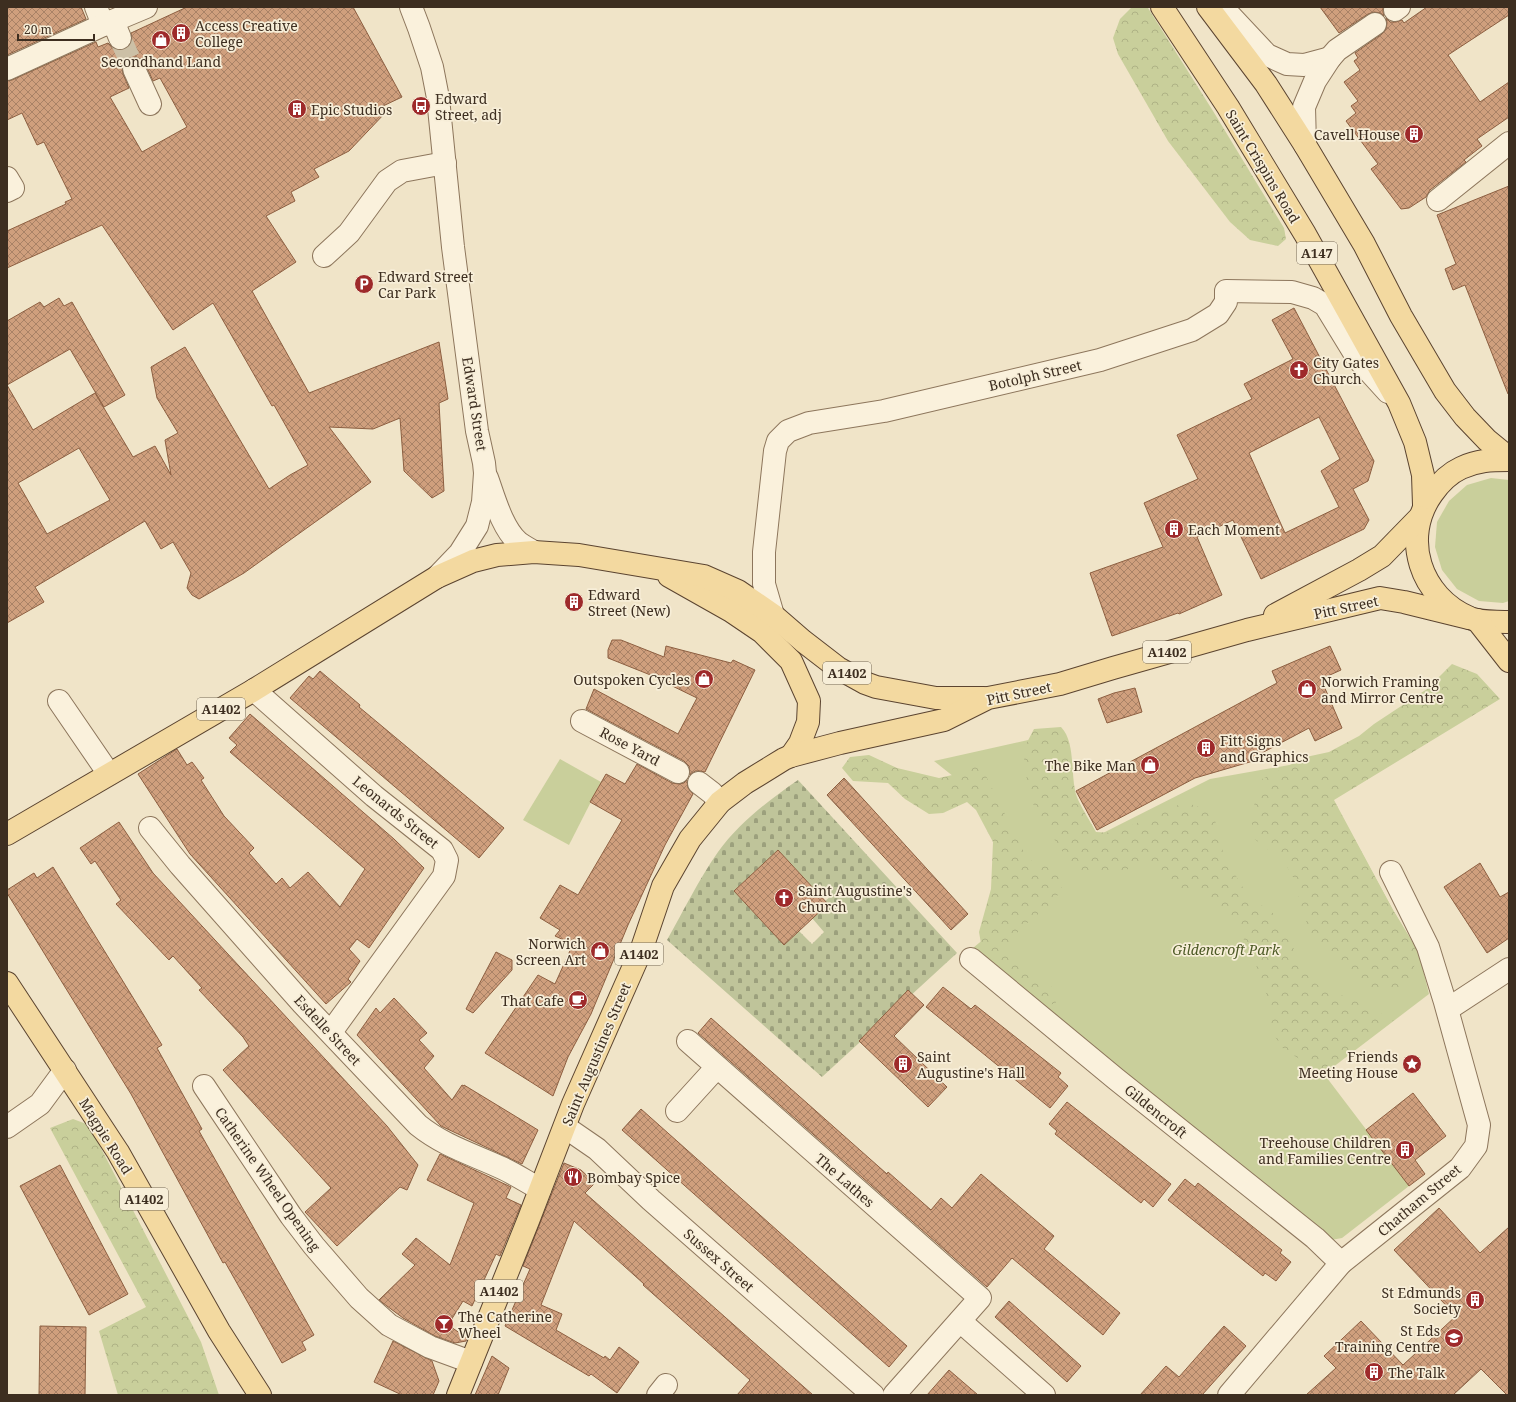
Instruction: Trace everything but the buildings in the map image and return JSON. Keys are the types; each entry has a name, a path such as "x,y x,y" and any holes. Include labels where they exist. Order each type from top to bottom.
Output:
{"main road":[{"name":"Saint Crispins Road","path":"1162,7 1228,107 1323,265 1399,403 1415,442 1423,475 1422,511 1416,541 1420,566 1431,588 1448,606 1473,619 1509,661"},
{"name":"Saint Crispins Road","path":"1208,7 1266,84 1305,145 1364,244 1402,316 1445,391 1487,440 1509,459"},
{"name":"Saint Crispins Road","path":"1422,511 1439,484 1460,468 1485,460 1509,459"},
{"name":"Pitt Street","path":"1247,630 1359,570 1382,556 1422,511"},
{"name":"A1402","path":"437,577 473,561 497,556 534,552 579,555 704,576 738,591 773,615 838,668 865,683 876,687 936,698 988,698"},
{"name":"A1402","path":"653,568 696,591 762,632 791,661 809,701 808,722 800,743 791,756"},
{"name":"Edward Street","path":"109,774 254,690 437,577"},
{"name":"Pitt Street","path":"791,756 840,743 944,720 988,698 1060,684 1247,630 1380,598 1404,602 1473,619"},
{"name":"Saint Crispins Road","path":"1473,619 1509,622"},
{"name":"Saint Augustines Street","path":"458,1395 573,1104 642,948 663,886 690,840 720,802 746,783 791,756"},
{"name":"A1402","path":"8,833 109,774"},
{"name":"Magpie Road","path":"7,983 118,1152 254,1392"}],"street":[{"path":"7,69 146,7"},
{"name":"Edward Street","path":"411,7 432,67 438,98 455,262 477,431 485,473 483,502 477,526 460,553 437,577"},
{"path":"1222,7 1267,55 1287,64 1304,65 1330,58"},
{"path":"1305,145 1304,107 1315,81 1337,50 1375,24"},
{"path":"134,69 150,104"},
{"path":"1438,200 1509,143"},
{"path":"324,256 349,233 387,181 402,171 445,163"},
{"name":"Botolph Street","path":"773,615 764,584 764,552 775,451 778,441 788,431 809,424 884,411 1122,354 1192,330 1218,314 1226,302 1226,291 1292,292 1313,298 1325,305 1358,359 1399,403"},
{"path":"485,473 499,511 510,531 518,542 534,552"},
{"name":"Leonards Street","path":"254,690 374,796 442,850 447,860 444,876 331,1032"},
{"path":"59,700 109,774"},
{"name":"Rose Yard","path":"582,721 678,772"},
{"path":"699,783 712,793 720,802"},
{"name":"Esdelle Street","path":"150,828 185,871 303,1004 402,1109 429,1134 460,1151 503,1168 540,1189"},
{"name":"Chatham Street","path":"1229,1395 1341,1263 1460,1168 1476,1146 1479,1125 1448,1009 1428,947 1391,872"},
{"name":"Gildencroft","path":"971,959 1116,1079 1315,1238 1341,1263"},
{"path":"1448,1009 1509,969"},
{"name":"The Lathes","path":"688,1041 980,1298 894,1395"},
{"path":"677,1111 717,1067"},
{"path":"7,1127 40,1104 65,1070"},
{"name":"Catherine Wheel Opening","path":"204,1086 291,1216 314,1246 359,1298 389,1325 430,1347 471,1362"},
{"name":"Sussex Street","path":"565,1126 597,1149 651,1200 873,1395"},
{"path":"960,1321 1044,1395"}],"green space":[{"path":"1132,7 1148,8 1213,111 1284,228 1286,239 1278,246 1250,240 1230,222 1168,141 1118,54 1113,38 1120,19"},
{"path":"1491,478 1509,480 1509,601 1503,603 1479,601 1457,589 1442,570 1435,547 1437,522 1449,501 1467,485"},
{"path":"1452,664 1477,674 1500,699 1334,800 1393,910 1419,953 1407,986 1377,992 1349,972 1315,944 1301,908 1295,881 1285,863 1252,837 1252,812 1262,779 1306,757 1329,752 1359,736 1374,724 1427,689"},
{"path":"1061,727 1069,740 1071,748 1076,794 1096,832 1114,833 1185,802 1213,812 1224,856 1248,896 1274,914 1287,938 1316,984 1394,1020 1324,1073 1284,1050 1268,1026 1271,1007 1256,965 1233,917 1212,898 1195,892 1171,887 1146,865 1112,873 1076,871 1054,839 1029,797 1023,750 1034,729"},
{"name":"Gildencroft Park","path":"1037,738 1071,825 1101,834 1210,779 1323,759 1333,800 1393,910 1419,953 1429,994 1324,1074 1409,1186 1342,1238 1331,1240 973,948 1009,918 1047,896 973,792 934,761"},
{"path":"869,755 897,768 939,778 961,773 975,764 984,772 1025,854 1035,864 1049,867 1058,874 1062,888 1054,900 1050,905 1021,928 1006,945 1014,961 1052,987 1056,1003 1046,1006 983,955 979,932 991,889 993,842 976,810 967,802 943,813 929,814 905,799 888,783 853,781 842,768 850,757"},
{"path":"560,759 601,782 569,845 523,820"},
{"path":"798,780 957,953 822,1077 667,940 704,873 726,841 765,804","holes":["778,850 814,889 820,884 831,896 825,901 828,904 812,918 824,932 812,944 799,931 784,945 734,891"]},
{"path":"73,1119 89,1125 201,1342 219,1395 118,1395 99,1331 146,1307 50,1128"}],"tunnel":[{"path":"120,38 134,69"}],"place":[{"name":"Access Creative College","path":"181,33"},
{"name":"Secondhand Land","path":"161,40"},
{"name":"Edward Street, adj","path":"421,106"},
{"name":"Epic Studios","path":"297,109"},
{"name":"Cavell House","path":"1414,134"},
{"name":"Edward Street Car Park","path":"364,284"},
{"name":"City Gates Church","path":"1299,370"},
{"name":"Each Moment","path":"1174,529"},
{"name":"Edward Street (New)","path":"574,602"},
{"name":"Outspoken Cycles","path":"704,679"},
{"name":"Norwich Framing and Mirror Centre","path":"1307,689"},
{"name":"Fitt Signs and Graphics","path":"1206,748"},
{"name":"The Bike Man","path":"1150,765"},
{"name":"Saint Augustine's Church","path":"784,898"},
{"name":"Norwich Screen Art","path":"600,951"},
{"name":"That Cafe","path":"578,1000"},
{"name":"Saint Augustine's Hall","path":"903,1064"},
{"name":"Friends Meeting House","path":"1412,1064"},
{"name":"Treehouse Children and Families Centre","path":"1405,1150"},
{"name":"Bombay Spice","path":"573,1177"},
{"name":"St Edmunds Society","path":"1475,1300"},
{"name":"The Catherine Wheel","path":"444,1324"},
{"name":"St Eds Training Centre","path":"1454,1338"},
{"name":"The Talk","path":"1374,1372"}]}
